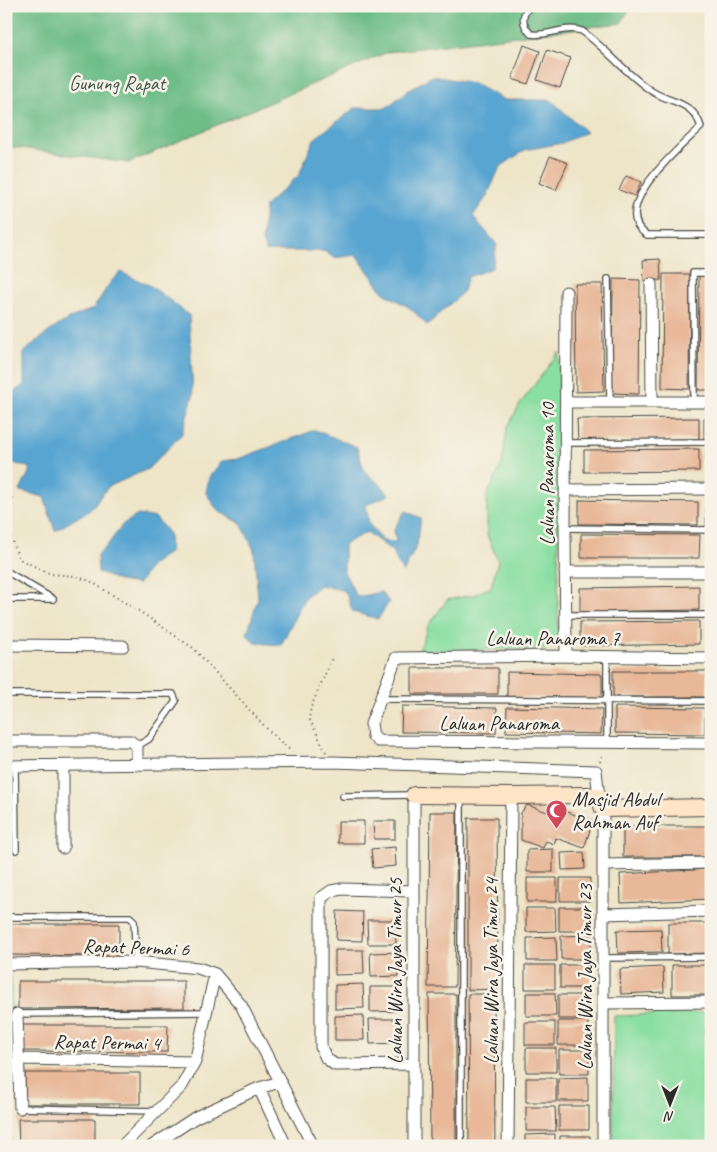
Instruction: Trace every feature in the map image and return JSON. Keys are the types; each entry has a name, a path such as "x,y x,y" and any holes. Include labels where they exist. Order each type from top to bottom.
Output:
{"street":[{"path":"651,284 652,402"},
{"name":"Laluan Panaroma 10","path":"566,292 566,656"},
{"path":"566,402 711,402"},
{"path":"565,490 711,489"},
{"path":"565,572 711,572"},
{"path":"6,645 123,646"},
{"name":"Laluan Panaroma 7","path":"396,658 566,656 711,658"},
{"name":"Laluan Panaroma","path":"396,658 371,724 372,736 378,741 711,743"},
{"path":"6,741 130,741 137,746 137,765"},
{"path":"11,766 333,762 596,772"},
{"path":"63,766 63,848"},
{"name":"Laluan Wira Jaya Timur 23","path":"596,772 601,803 603,865 605,1003 603,1146"},
{"path":"414,795 587,795 601,803 711,807"},
{"name":"Laluan Wira Jaya Timur 25","path":"414,795 414,1146"},
{"name":"Laluan Wira Jaya Timur 24","path":"508,1146 510,796"},
{"path":"603,865 711,863"},
{"path":"413,890 342,889 332,891 321,898 321,1037 326,1058 335,1065 414,1064"},
{"path":"603,914 711,911"},
{"name":"Rapat Permai 6","path":"6,964 136,962 198,968 215,974 241,1005 313,1146"},
{"path":"122,1146 182,1086 195,1062 215,974"},
{"path":"605,1003 711,1002"},
{"path":"17,1014 20,1108"},
{"name":"Rapat Permai 4","path":"18,1059 195,1062"},
{"path":"152,1146 196,1117 259,1088 280,1082"},
{"path":"259,1088 286,1146"},
{"path":"170,1146 176,1130"}],"lane":[{"path":"531,6 526,9 523,15 523,22 531,34 545,34 572,28 582,31 650,90 694,112 701,127 647,181 641,193 635,220 640,230 647,235 711,235"},
{"path":"694,402 693,273 711,273"},
{"path":"608,280 610,402"},
{"path":"566,443 711,442"},
{"path":"565,528 711,530"},
{"path":"6,570 52,599 6,599"},
{"path":"566,616 711,615"},
{"path":"607,656 607,742"},
{"path":"6,694 173,694 176,701 149,739 137,746"},
{"path":"380,699 711,701"},
{"path":"11,766 16,850"},
{"path":"343,796 414,795"},
{"path":"461,795 461,1146"},
{"path":"6,917 130,917 134,921 136,962"},
{"path":"604,958 711,957"},
{"path":"17,1014 205,1012"},
{"path":"20,1108 158,1111"}],"path":[{"path":"6,484 12,496 8,532 19,559 51,574 74,576 90,582 145,615 193,648 268,730 302,763"},
{"path":"332,656 311,707 309,718 333,762"},
{"path":"596,772 607,742"}],"green space":[{"name":"Gunung Rapat","path":"6,6 631,6 621,23 388,52 128,163 6,146"},
{"path":"559,352 558,639 547,649 419,651 428,626 447,600 473,595 491,587 498,561 487,535 487,495 502,464 507,428 520,404"},
{"path":"6,977 11,977 10,1146 6,1146"},
{"path":"711,1012 711,1146 613,1146 614,1016"}],"water":[{"path":"432,76 473,83 504,100 551,100 586,132 562,143 525,150 500,167 487,196 473,216 497,245 492,268 468,277 462,293 427,325 410,308 384,293 356,255 334,258 324,251 266,251 262,241 265,206 299,175 314,139 355,108 386,108 410,89"},
{"path":"120,272 151,286 189,315 193,396 182,434 148,469 108,487 90,510 55,531 44,497 20,491 31,468 10,462 6,443 6,397 24,385 24,352 56,327 73,317 93,309 110,283"},
{"path":"315,430 357,447 364,471 383,487 389,495 366,505 369,524 383,541 396,542 394,529 405,511 421,518 417,545 403,573 392,551 367,532 344,544 344,572 357,597 381,592 389,602 378,619 353,612 345,591 320,585 305,597 281,645 255,643 247,634 258,598 254,550 241,523 218,511 206,493 209,477 222,461 238,459"},
{"path":"138,515 156,518 169,534 170,552 151,565 138,584 119,581 98,572 97,555 106,547 123,524"}],"building":[{"path":"524,45 540,51 528,84 512,79"},
{"path":"547,50 571,58 560,88 537,80"},
{"path":"550,156 568,163 556,190 539,183"},
{"path":"626,176 641,182 635,196 619,190"},
{"path":"660,259 661,280 644,281 643,260"},
{"path":"663,274 690,274 689,389 662,388"},
{"path":"699,276 711,276 711,390 698,390"},
{"path":"613,279 640,280 639,394 612,393"},
{"path":"575,284 602,284 604,391 576,392"},
{"path":"699,418 699,439 578,441 577,419"},
{"path":"704,418 711,418 711,440 704,440"},
{"path":"699,449 699,471 584,472 584,450"},
{"path":"706,449 711,449 711,471 706,471"},
{"path":"579,500 698,502 698,525 579,524"},
{"path":"706,502 711,502 711,528 706,528"},
{"path":"581,534 700,535 699,558 581,558"},
{"path":"707,536 711,536 711,561 707,561"},
{"path":"699,586 699,610 580,612 580,588"},
{"path":"707,587 711,587 711,613 707,613"},
{"path":"699,621 699,644 580,646 580,622"},
{"path":"707,622 711,622 711,648 707,648"},
{"path":"412,668 498,668 498,694 412,694"},
{"path":"613,671 707,671 707,697 613,697"},
{"path":"507,672 602,674 602,699 507,697"},
{"path":"402,706 497,708 496,733 401,732"},
{"path":"507,707 602,709 601,734 506,732"},
{"path":"615,707 705,708 705,734 615,733"},
{"name":"Masjid Abdul Rahman Auf","path":"527,805 553,814 555,810 566,814 567,812 593,821 584,848 556,838 554,844 546,841 543,848 521,840 521,813"},
{"path":"430,812 457,812 455,987 428,987"},
{"path":"468,818 497,818 498,989 468,990"},
{"path":"338,821 364,821 364,843 338,843"},
{"path":"373,821 395,821 395,839 374,839"},
{"path":"623,826 710,826 710,857 623,857"},
{"path":"395,847 396,866 373,868 371,849"},
{"path":"553,849 553,872 527,872 527,850"},
{"path":"584,852 585,869 562,870 561,853"},
{"path":"710,869 711,899 621,903 620,874"},
{"path":"527,878 557,878 557,902 527,902"},
{"path":"560,878 590,878 590,901 560,901"},
{"path":"559,907 589,907 589,931 559,931"},
{"path":"526,908 555,908 556,931 526,932"},
{"path":"337,911 363,912 362,941 336,940"},
{"path":"367,920 395,920 396,944 368,944"},
{"path":"668,923 711,923 711,953 668,954"},
{"path":"6,924 119,924 119,956 6,955"},
{"path":"661,929 662,952 618,953 617,930"},
{"path":"591,935 591,959 561,959 561,936"},
{"path":"556,937 557,961 527,961 527,938"},
{"path":"335,950 363,950 364,974 335,975"},
{"path":"399,952 399,976 371,977 370,953"},
{"path":"525,965 555,965 555,989 525,989"},
{"path":"560,965 590,965 590,988 560,988"},
{"path":"672,965 711,965 711,995 672,995"},
{"path":"663,967 664,992 621,994 620,969"},
{"path":"18,981 184,981 184,1008 18,1009"},
{"path":"363,984 364,1008 335,1009 335,985"},
{"path":"370,987 398,987 399,1011 370,1012"},
{"path":"526,993 555,993 556,1016 526,1016"},
{"path":"429,994 456,994 456,1146 430,1146"},
{"path":"468,994 494,994 495,1146 469,1146"},
{"path":"558,995 587,995 588,1019 558,1019"},
{"path":"363,1015 364,1040 335,1040 335,1016"},
{"path":"369,1019 397,1019 398,1043 370,1044"},
{"path":"558,1021 588,1021 588,1045 558,1045"},
{"path":"525,1022 555,1022 555,1045 525,1045"},
{"path":"23,1025 168,1025 167,1052 23,1051"},
{"path":"711,1028 711,1037 706,1037 706,1029"},
{"path":"526,1048 556,1048 556,1072 526,1072"},
{"path":"559,1050 589,1050 589,1074 559,1074"},
{"path":"25,1073 140,1073 140,1104 25,1104"},
{"path":"588,1077 588,1101 558,1101 558,1078"},
{"path":"526,1078 556,1078 556,1102 526,1102"},
{"path":"559,1106 589,1106 589,1130 559,1130"},
{"path":"526,1107 555,1107 556,1131 526,1131"},
{"path":"18,1119 95,1119 95,1146 19,1146"},
{"path":"555,1134 555,1146 525,1146 525,1135"},
{"path":"560,1136 590,1136 590,1146 560,1146"}],"place":[{"name":"Masjid Abdul Rahman Auf","path":"556,830"}]}
